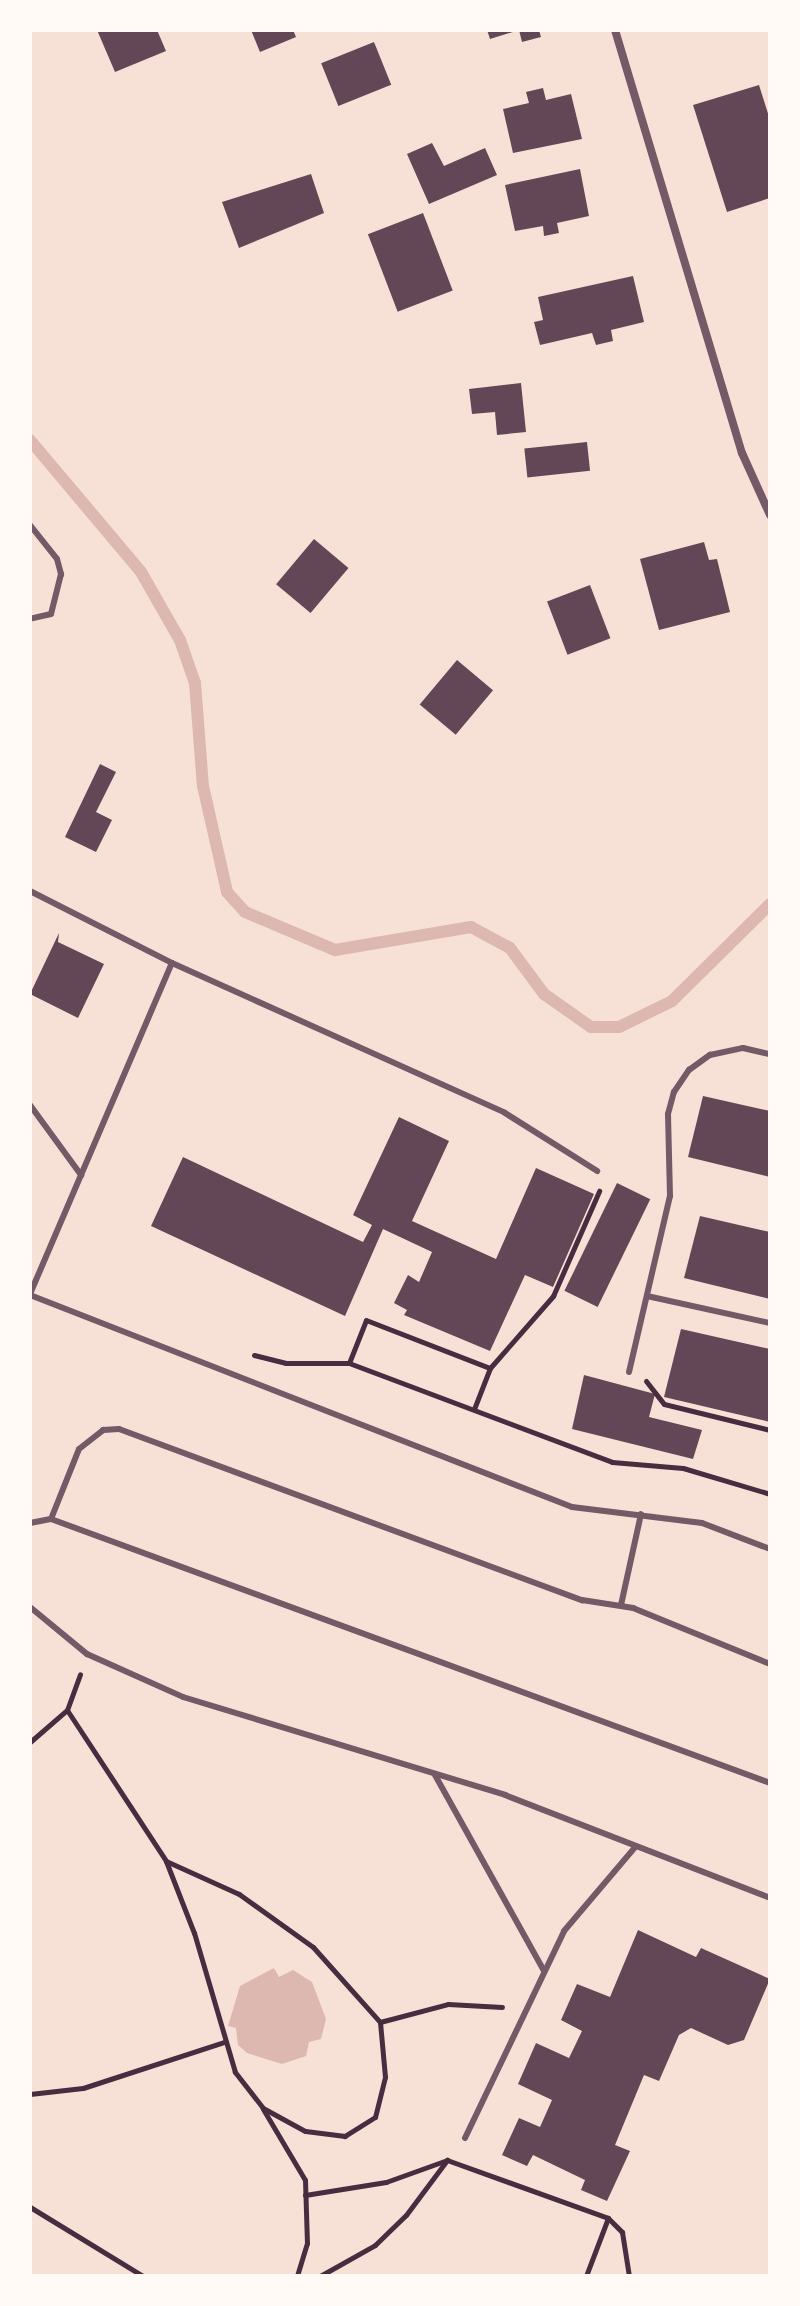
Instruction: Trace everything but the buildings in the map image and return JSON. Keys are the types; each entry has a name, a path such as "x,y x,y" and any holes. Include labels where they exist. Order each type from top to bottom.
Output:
{"street":[{"path":"615,30 742,453 770,515"}],"lane":[{"path":"30,525 57,559 61,574 51,614 30,619"},
{"path":"30,891 172,963 505,1113 597,1171"},
{"path":"172,963 30,1294 572,1507 702,1523 770,1549"},
{"path":"629,1372 670,1196 668,1114 674,1092 689,1070 710,1055 743,1048 770,1054"},
{"path":"30,1105 81,1175"},
{"path":"647,1296 770,1323"},
{"path":"51,1519 79,1449 103,1430 119,1429 582,1600 621,1605 770,1664"},
{"path":"621,1605 641,1514"},
{"path":"30,1523 51,1519 770,1783"},
{"path":"30,1607 87,1654 183,1697 505,1795 770,1898"},
{"path":"435,1775 544,1971"},
{"path":"465,2138 564,1931 636,1846"}],"path":[{"path":"474,1409 490,1368 553,1296 599,1194 597,1171"},
{"path":"349,1363 366,1320 490,1368"},
{"path":"246,1353 286,1363 349,1363 612,1462 683,1468 770,1494"},
{"path":"629,1372 653,1385 664,1404 770,1430"},
{"path":"30,1742 67,1710 87,1654"},
{"path":"67,1710 166,1861 194,1933 235,2072 263,2108 305,2180 307,2243 297,2276"},
{"path":"166,1861 239,1894 313,1947 380,2022 385,2077 375,2117 345,2136 305,2131 263,2108"},
{"path":"380,2022 448,2004 527,2008"},
{"path":"30,2094 83,2088 224,2042"},
{"path":"320,2276 375,2245 406,2215 465,2138"},
{"path":"305,2195 386,2182 447,2160 608,2218 622,2232 629,2276"},
{"path":"30,2207 143,2276"},
{"path":"586,2276 608,2218"}],"shaded area":[{"path":"274,1968 279,1977 293,1970 312,1982 326,2019 321,2039 309,2042 306,2056 282,2064 247,2053 238,2045 236,2028 228,2026 240,1986"}],"waterway":[{"path":"30,440 141,572 180,640 195,683 203,786 227,892 245,912 335,950 471,927 510,948 544,994 591,1027 619,1027 672,1001 770,904"}]}
